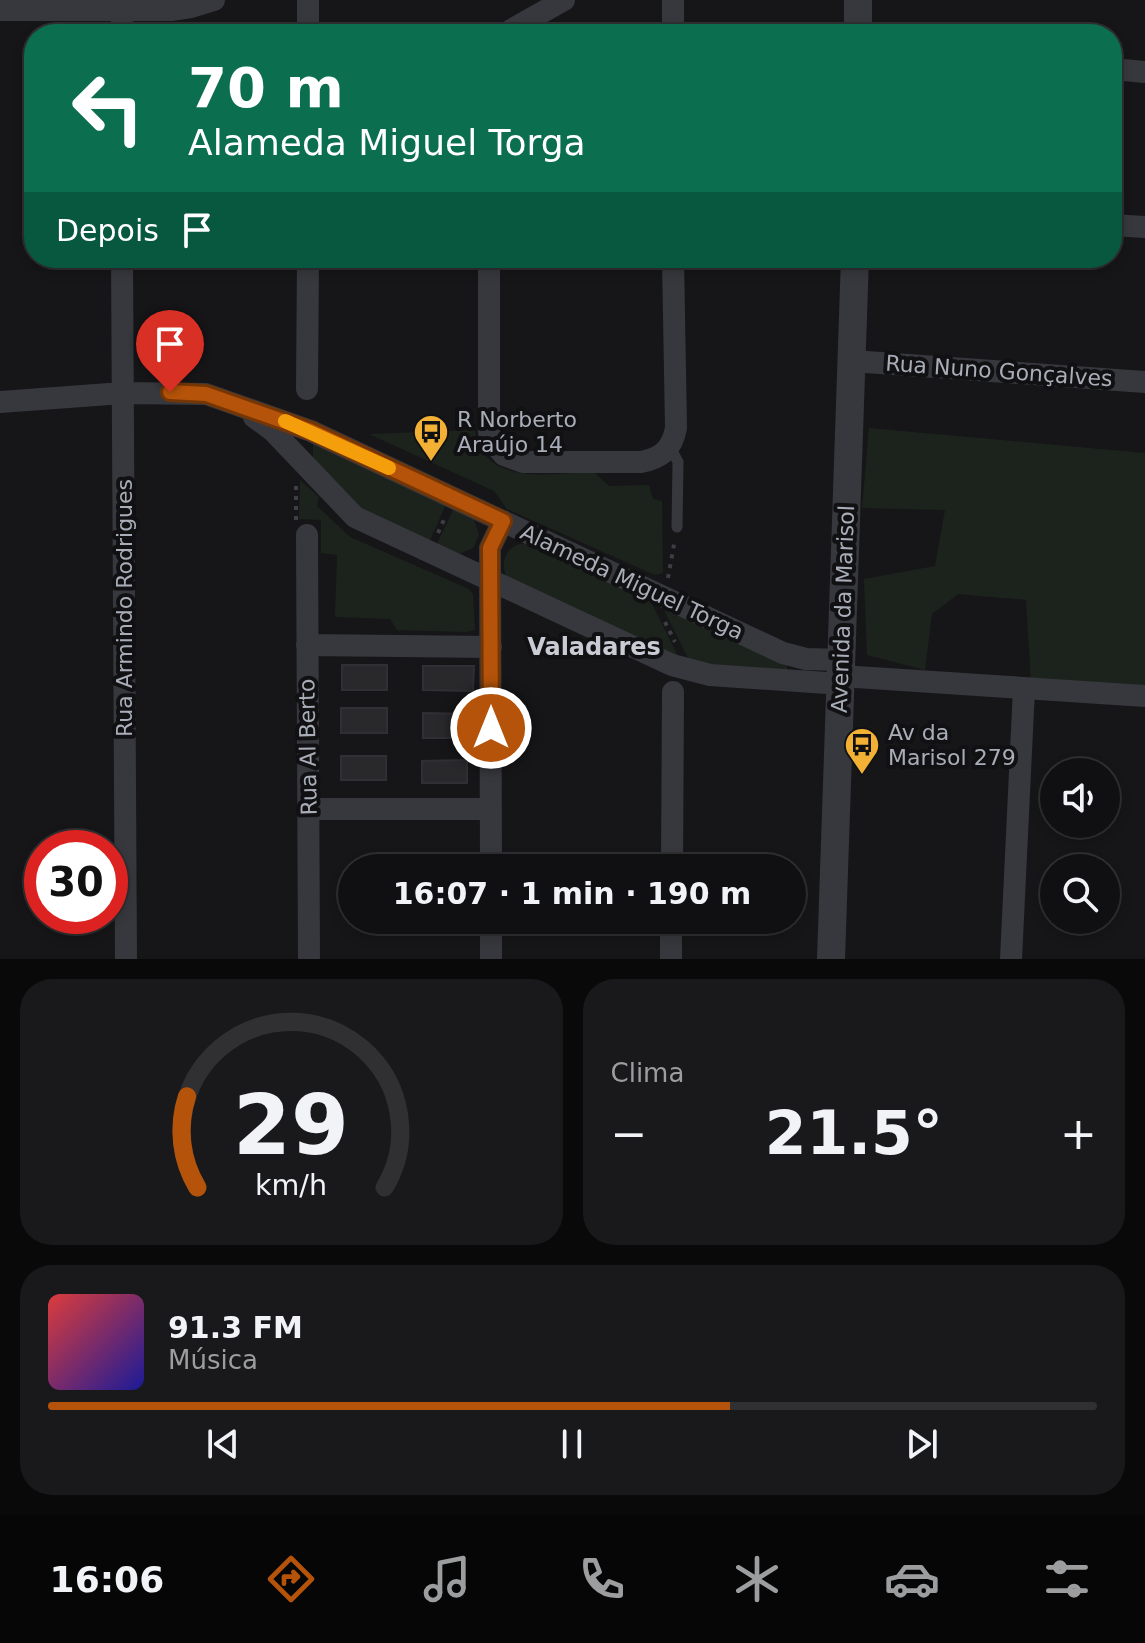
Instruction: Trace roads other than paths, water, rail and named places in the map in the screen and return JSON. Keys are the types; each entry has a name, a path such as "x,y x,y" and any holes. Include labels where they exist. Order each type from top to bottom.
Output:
{"street":[{"path":"0,10 122,5 171,10 214,0"},
{"path":"308,0 308,24"},
{"path":"522,24 564,0"},
{"path":"673,0 673,24"},
{"path":"858,0 858,24"},
{"path":"1122,70 1145,72"},
{"path":"1122,226 1145,227"},
{"name":"Rua Armindo Rodrigues","path":"122,268 126,959"},
{"path":"307,389 308,268"},
{"path":"489,268 489,432 497,448 512,460 523,462 641,462 655,459 670,447 676,428 673,268"},
{"name":"Avenida da Marisol","path":"831,959 855,268"},
{"name":"Rua Nuno Gonçalves","path":"852,361 1145,382"},
{"name":"Alameda Miguel Torga","path":"0,402 123,393 206,394 311,431 783,653 841,673"},
{"name":"Alameda Miguel Torga","path":"206,394 239,408 272,430 355,517 682,668 710,675 841,673"},
{"path":"491,854 490,548 503,521"},
{"name":"Rua Al Berto","path":"307,535 309,959"},
{"path":"307,645 491,647"},
{"path":"841,673 1145,696"},
{"path":"1011,959 1024,689"},
{"path":"672,854 673,692"},
{"path":"309,809 491,809"},
{"path":"491,934 491,959"},
{"path":"671,934 671,959"}],"lane":[{"path":"670,447 678,462 677,527"}],"place":[{"name":"R Norberto Araújo 14","path":"431,463"},
{"name":"Av da Marisol 279","path":"862,776"}],"district":[{"name":"Valadares","path":"594,647"}]}
